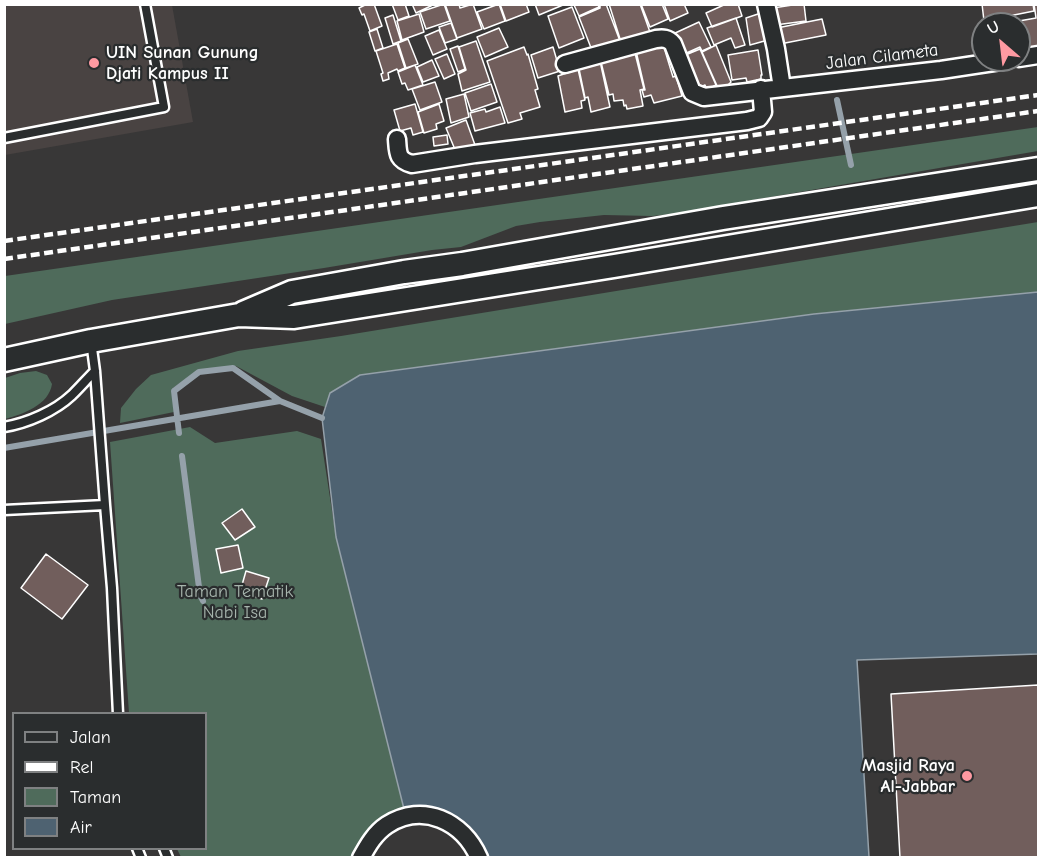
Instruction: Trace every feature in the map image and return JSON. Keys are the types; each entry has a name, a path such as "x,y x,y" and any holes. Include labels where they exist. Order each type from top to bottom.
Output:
{"street":[{"path":"766,4 782,88"},
{"name":"Jalan Cilameta","path":"565,64 666,38 672,44 692,92 704,97 971,65"},
{"path":"397,139 398,155 404,162 412,164 747,121 759,118 763,112 761,89"},
{"path":"239,315 292,292 723,218 1038,169"},
{"path":"4,360 91,340 239,315 294,317 1038,195"},
{"path":"361,858 371,839 387,825 406,817 426,815 445,820 463,832 479,858"}],"lane":[{"path":"4,138 164,107 145,4"},
{"path":"91,340 112,588 118,712"},
{"path":"4,427 21,424 46,412 71,396 95,370"},
{"path":"4,510 105,505"}],"shaded area":[{"name":"UIN Sunan Gunung Djati Kampus II","path":"5,5 172,5 193,122 5,155"}],"green space":[{"path":"1038,127 1038,151 672,214 604,215 516,226 461,247 112,300 5,324 5,276"},
{"path":"1038,222 1038,292 814,314 360,375 330,393 325,407 292,396 236,366 199,370 173,388 174,412 120,423 121,408 151,375 238,351"},
{"path":"36,371 47,375 52,384 46,398 34,408 5,419 5,378"},
{"name":"Taman Tematik Nabi Isa","path":"190,427 215,443 297,431 321,439 336,537 406,817 361,857 181,857 178,850 207,850 207,712 129,712 110,442"}],"water":[{"path":"1038,292 1038,654 857,660 869,857 479,857 463,832 406,817 336,537 322,418 330,393 360,375 814,314"}],"building":[{"path":"367,4 374,4 382,26 370,31 364,14 362,15 359,8"},
{"path":"392,4 405,4 409,16 398,20"},
{"path":"412,4 435,4 416,13"},
{"path":"444,4 450,21 426,29 420,12"},
{"path":"445,4 459,4 460,8 473,4 482,29 457,38"},
{"path":"499,4 505,21 484,29 477,12"},
{"path":"500,4 526,4 529,12 506,21"},
{"path":"535,4 563,4 563,5 539,15"},
{"path":"598,4 599,7 579,16 574,5"},
{"path":"606,4 620,41 593,53 579,17 600,8"},
{"path":"609,4 640,4 650,32 621,42"},
{"path":"641,4 662,4 668,19 650,27"},
{"path":"664,4 684,4 688,13 670,21"},
{"path":"726,4 738,4 742,16 712,27 706,13"},
{"path":"804,4 806,21 775,25 773,8"},
{"path":"982,4 1033,4 1034,11 1029,12 983,12"},
{"path":"1034,4 1038,4 1038,46 1031,47 1031,19 1036,18"},
{"path":"572,7 584,38 559,48 548,16"},
{"path":"764,12 768,40 750,45 746,18"},
{"path":"419,14 424,32 402,40 397,21"},
{"path":"393,15 401,41 393,44 385,18"},
{"path":"736,18 745,45 735,48 731,38 714,45 707,28"},
{"path":"822,19 826,35 780,44 777,28"},
{"path":"699,22 711,47 702,51 700,47 682,55 673,34"},
{"path":"451,23 457,39 445,43 439,27"},
{"path":"499,28 508,47 485,57 477,37"},
{"path":"377,29 383,48 375,51 369,32"},
{"path":"439,30 447,49 433,55 425,36"},
{"path":"408,39 418,64 406,68 398,43"},
{"path":"476,41 490,82 462,91 458,74 466,70 459,47"},
{"path":"397,44 405,68 388,73 389,79 383,81 381,74 383,73 376,51"},
{"path":"663,44 673,77 676,76 682,96 654,103 651,95 644,97 642,90 645,90 636,51"},
{"path":"716,45 731,82 725,88 718,88 702,52"},
{"path":"458,46 465,69 458,72 450,49"},
{"path":"524,47 538,89 535,90 540,107 520,113 522,119 508,123 487,61"},
{"path":"553,47 560,71 538,78 531,55"},
{"path":"700,49 716,85 707,90 705,85 696,89 683,56"},
{"path":"758,50 761,79 747,82 746,78 732,80 728,55"},
{"path":"635,53 644,89 640,90 643,106 627,109 623,100 614,101 613,94 609,95 601,62"},
{"path":"447,54 455,74 444,79 435,59"},
{"path":"432,60 439,76 423,82 417,67"},
{"path":"600,61 610,107 591,112 588,97 585,98 579,69"},
{"path":"415,65 423,85 408,90 405,83 402,84 398,72"},
{"path":"578,69 585,100 581,101 582,108 565,112 558,76"},
{"path":"435,82 442,102 420,110 412,89"},
{"path":"491,84 497,102 471,111 465,93"},
{"path":"464,94 469,117 451,123 446,99"},
{"path":"415,104 423,132 413,135 411,128 400,131 394,110"},
{"path":"439,104 444,121 436,124 437,129 424,133 418,112"},
{"path":"500,107 505,123 475,131 470,113 485,109 486,112"},
{"path":"466,120 475,145 456,152 446,128"},
{"path":"447,135 448,144 434,146 433,137"},
{"path":"242,509 255,527 235,540 222,523"},
{"path":"238,545 243,568 221,573 216,549"},
{"path":"46,554 88,585 62,619 21,588"},
{"path":"246,571 269,578 262,599 240,592"},
{"name":"Masjid Raya Al-Jabbar","path":"1038,685 1038,858 900,858 891,694"}],"waterway":[{"path":"837,100 851,165"},
{"path":"179,433 174,391 199,372 233,368 280,401"},
{"path":"4,448 280,401 322,418"},
{"path":"182,456 200,595 203,601"}],"railway":[{"path":"4,241 1038,95"},
{"path":"4,259 1038,111"}],"place":[{"name":"UIN Sunan Gunung Djati Kampus II","path":"94,63"},
{"name":"Masjid Raya Al-Jabbar","path":"967,776"}]}
